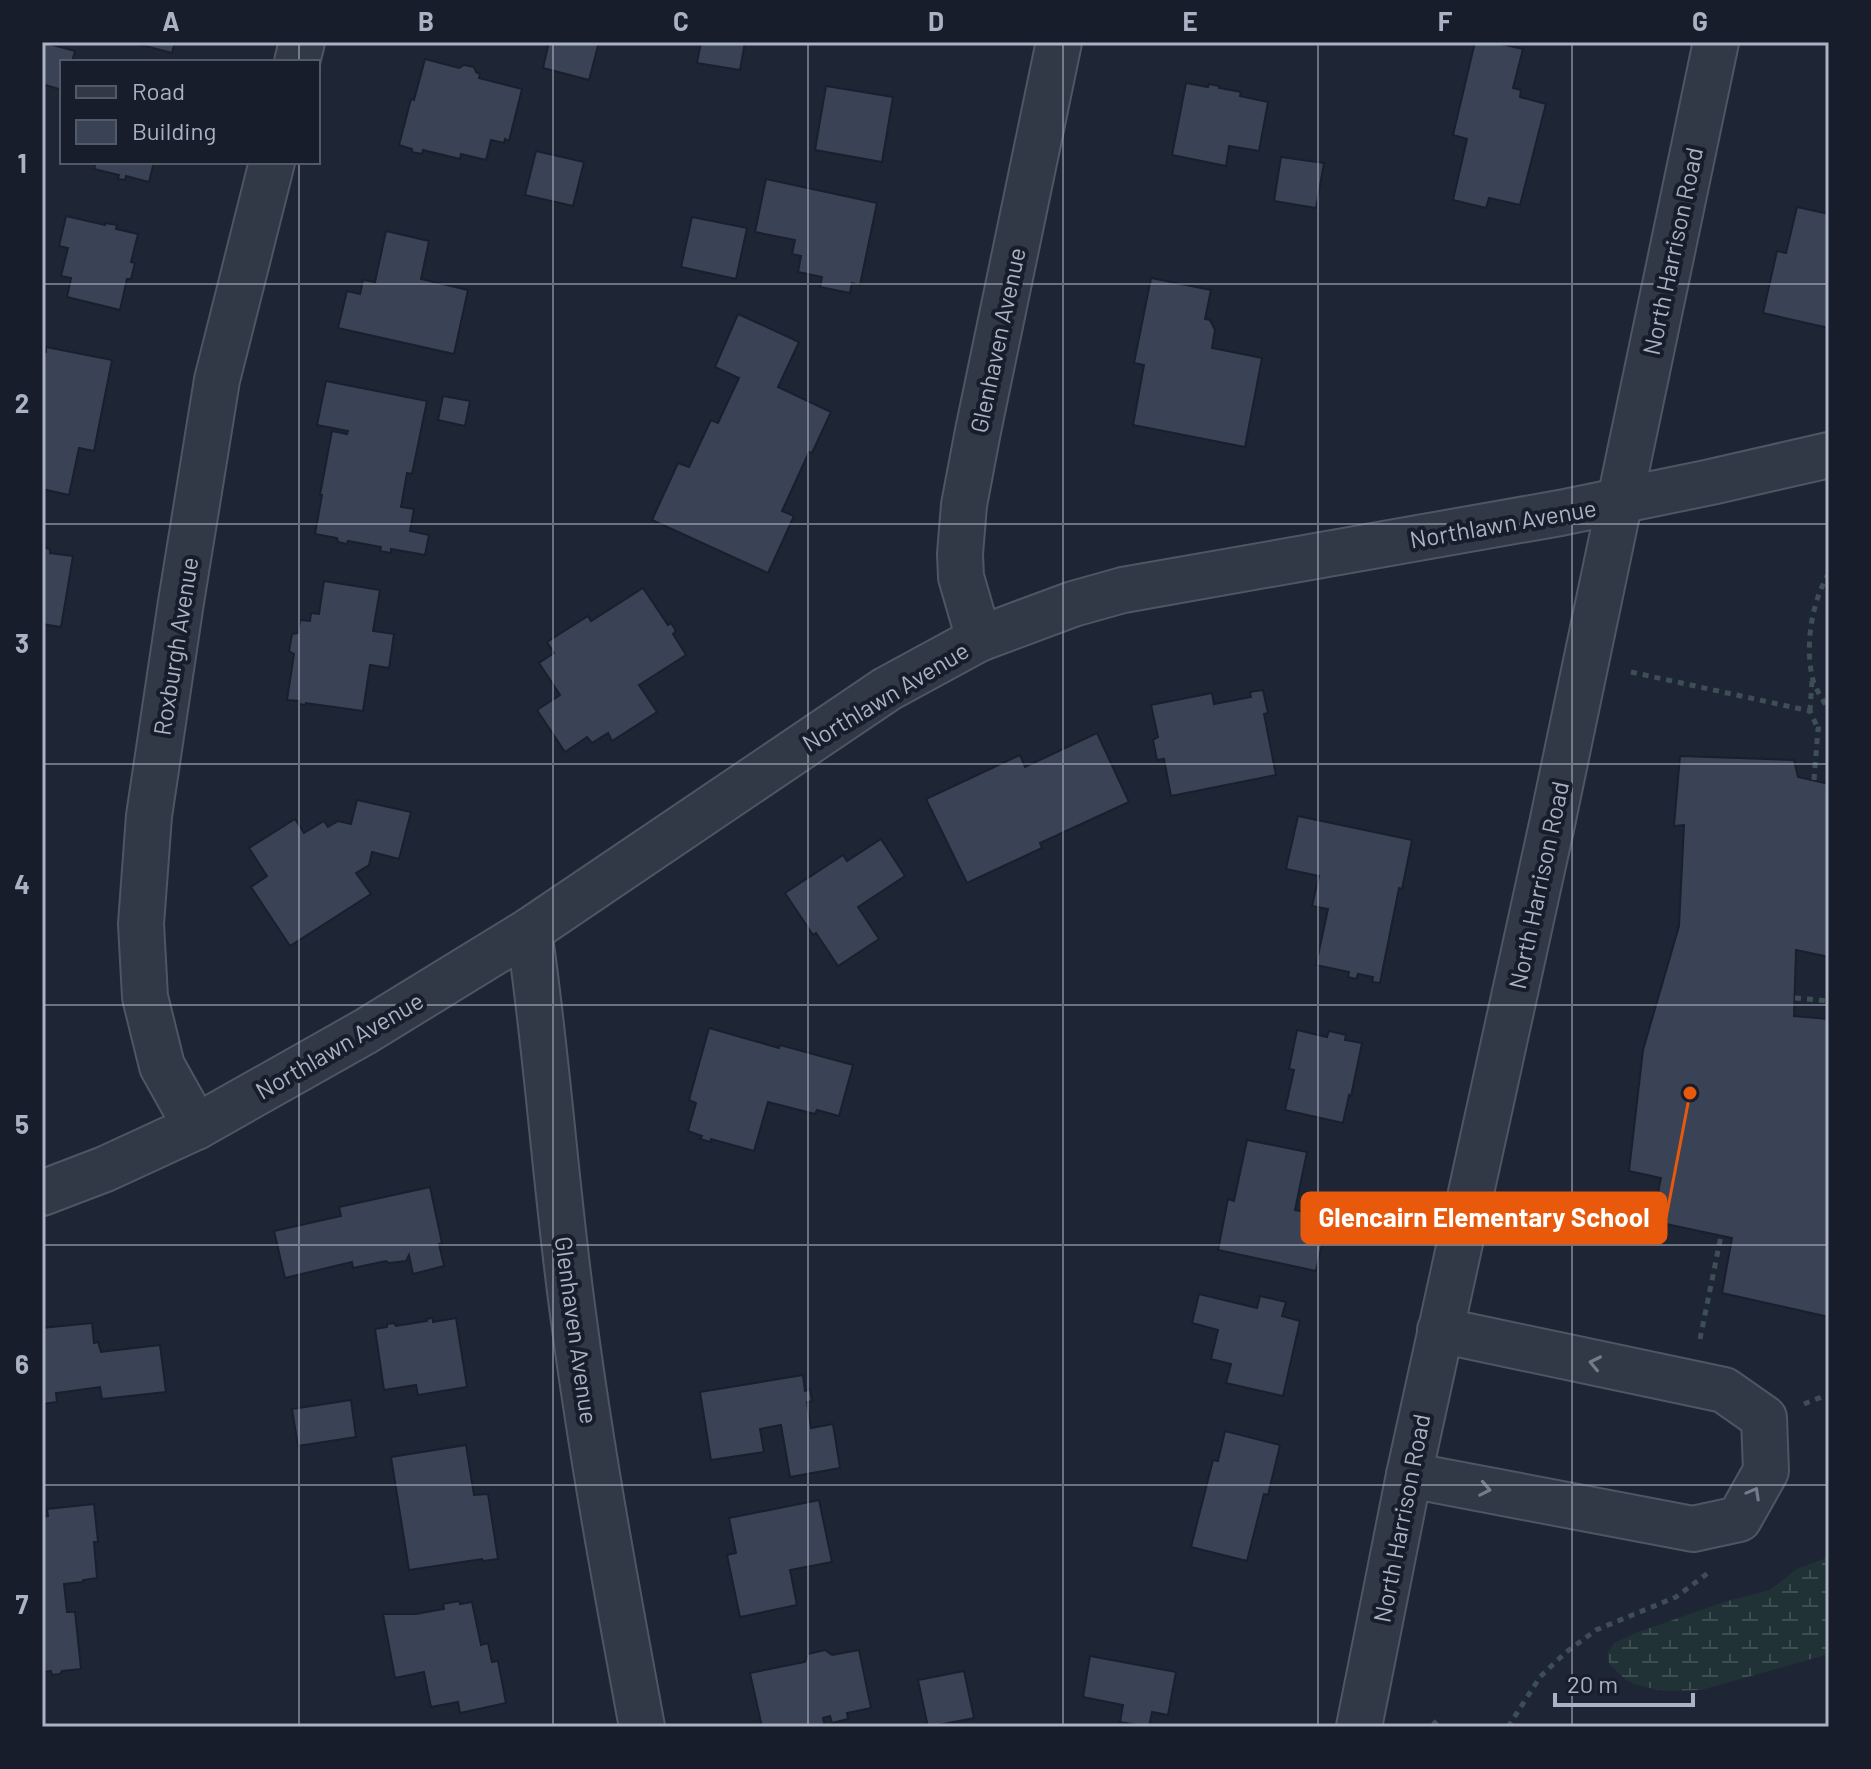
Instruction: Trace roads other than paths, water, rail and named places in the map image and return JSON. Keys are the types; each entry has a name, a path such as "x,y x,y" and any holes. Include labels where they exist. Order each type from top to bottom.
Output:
{"street":[{"name":"Glenhaven Avenue","path":"979,639 961,577 964,505 1059,42"},
{"name":"North Harrison Road","path":"1359,1727 1409,1475 1552,824 1716,42"},
{"name":"Roxburgh Avenue","path":"196,1127 162,1066 145,997 141,924 143,893 151,801 217,380 271,164"},
{"name":"Northlawn Avenue","path":"42,1193 105,1169 196,1127 366,1031 529,931 887,689 979,639 1073,604 1123,590 1506,523 1829,455"},
{"name":"Glenhaven Avenue","path":"529,931 573,1320 614,1578 642,1727"},
{"path":"1409,1475 1693,1529 1739,1519 1766,1471 1764,1418 1724,1390 1440,1330"}],"place":[{"name":"Glencairn Elementary School","path":"1690,1093"}]}
